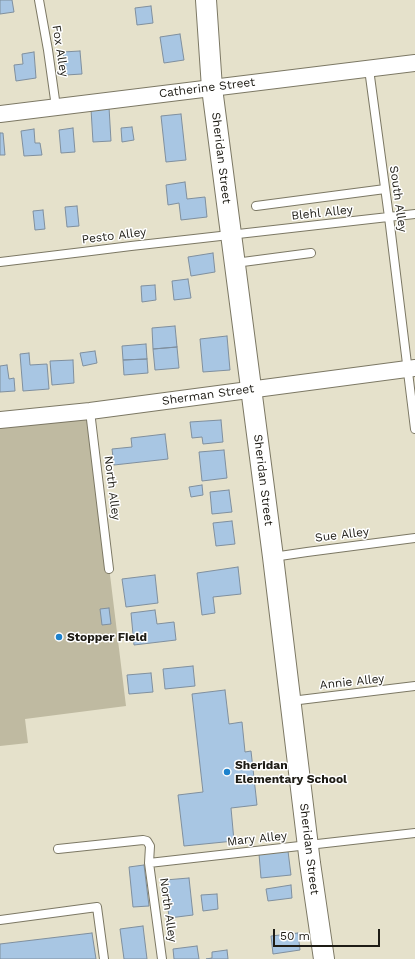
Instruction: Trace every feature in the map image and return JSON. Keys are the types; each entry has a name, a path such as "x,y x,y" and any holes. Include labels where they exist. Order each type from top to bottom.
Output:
{"street":[{"name":"Sheridan Street","path":"206,0 212,88 252,389 308,845 324,959"},
{"name":"Catherine Street","path":"0,114 415,63"},
{"name":"Sherman Street","path":"0,420 90,411 412,368"}],"lane":[{"name":"Fox Alley","path":"39,0 56,107"},
{"name":"South Alley","path":"369,69 389,218 412,368 415,428"},
{"path":"256,206 385,189"},
{"name":"Blehl Alley","path":"231,235 415,214"},
{"name":"Pesto Alley","path":"0,262 231,235"},
{"path":"235,263 311,253"},
{"name":"North Alley","path":"90,411 110,569"},
{"name":"Sue Alley","path":"273,557 415,538"},
{"name":"Annie Alley","path":"291,701 415,686"},
{"name":"Mary Alley","path":"149,863 415,833"},
{"name":"North Alley","path":"58,849 142,840 147,841 151,852 149,863 162,959"},
{"path":"0,920 97,907 104,959"}],"shaded area":[{"name":"Stopper Field","path":"90,411 126,706 25,719 28,743 0,746 0,422"}],"building":[{"path":"0,0 12,0 14,12 0,14"},
{"path":"151,6 153,23 137,25 135,8"},
{"path":"180,34 184,60 164,63 160,37"},
{"path":"80,51 82,74 66,75 63,52"},
{"path":"34,52 36,78 16,81 14,65 23,64 22,54"},
{"path":"109,107 111,141 93,142 91,109"},
{"path":"181,114 186,160 166,162 161,116"},
{"path":"132,127 134,140 122,142 121,128"},
{"path":"73,128 75,152 61,153 59,130"},
{"path":"34,129 35,143 40,143 42,155 24,156 21,131"},
{"path":"0,133 3,133 5,155 0,155"},
{"path":"185,182 187,199 205,197 207,217 181,220 179,203 168,205 166,185"},
{"path":"77,206 79,226 67,227 65,207"},
{"path":"43,210 45,229 35,230 33,211"},
{"path":"213,253 215,272 191,276 188,257"},
{"path":"188,279 191,298 174,300 172,281"},
{"path":"155,285 156,300 142,302 141,286"},
{"path":"175,326 177,347 153,349 152,328"},
{"path":"227,336 230,370 203,372 200,339"},
{"path":"146,344 147,359 123,360 122,346"},
{"path":"177,347 179,368 155,370 153,349"},
{"path":"95,351 97,363 83,366 80,353"},
{"path":"29,353 30,365 47,364 49,389 23,391 20,354"},
{"path":"147,359 148,373 124,375 123,360"},
{"path":"73,360 74,383 52,385 50,361"},
{"path":"7,365 9,379 14,378 15,391 0,392 0,366"},
{"path":"221,420 223,442 203,444 202,437 192,438 190,422"},
{"path":"165,434 168,459 114,465 112,449 132,447 131,438"},
{"path":"224,450 227,478 202,481 199,452"},
{"path":"202,485 203,495 191,497 189,487"},
{"path":"229,490 232,512 212,514 210,492"},
{"path":"232,521 235,544 216,546 213,523"},
{"path":"238,567 241,594 213,597 215,613 202,615 197,573"},
{"path":"155,575 158,603 126,607 122,579"},
{"path":"109,608 111,624 102,625 100,609"},
{"path":"155,610 157,624 174,622 176,640 134,645 131,613"},
{"path":"193,666 195,686 165,689 163,669"},
{"path":"151,673 153,692 129,694 127,675"},
{"name":"Sheridan Elementary School","path":"225,690 229,724 242,722 245,752 251,751 257,805 231,808 234,841 184,846 178,795 203,792 192,694"},
{"path":"288,851 291,875 261,878 259,854"},
{"path":"144,865 149,906 133,907 129,867"},
{"path":"189,878 193,915 169,918 165,880"},
{"path":"291,885 292,898 268,901 266,889"},
{"path":"217,894 218,909 203,911 201,895"},
{"path":"143,926 147,959 124,959 120,929"},
{"path":"92,933 96,959 0,959 0,944"},
{"path":"298,933 300,950 273,954 271,936"},
{"path":"197,946 199,959 174,959 173,949"},
{"path":"227,950 228,959 206,959 212,958 212,952"}],"place":[{"name":"Stopper Field","path":"59,637"},
{"name":"Sheridan Elementary School","path":"227,772"}]}
